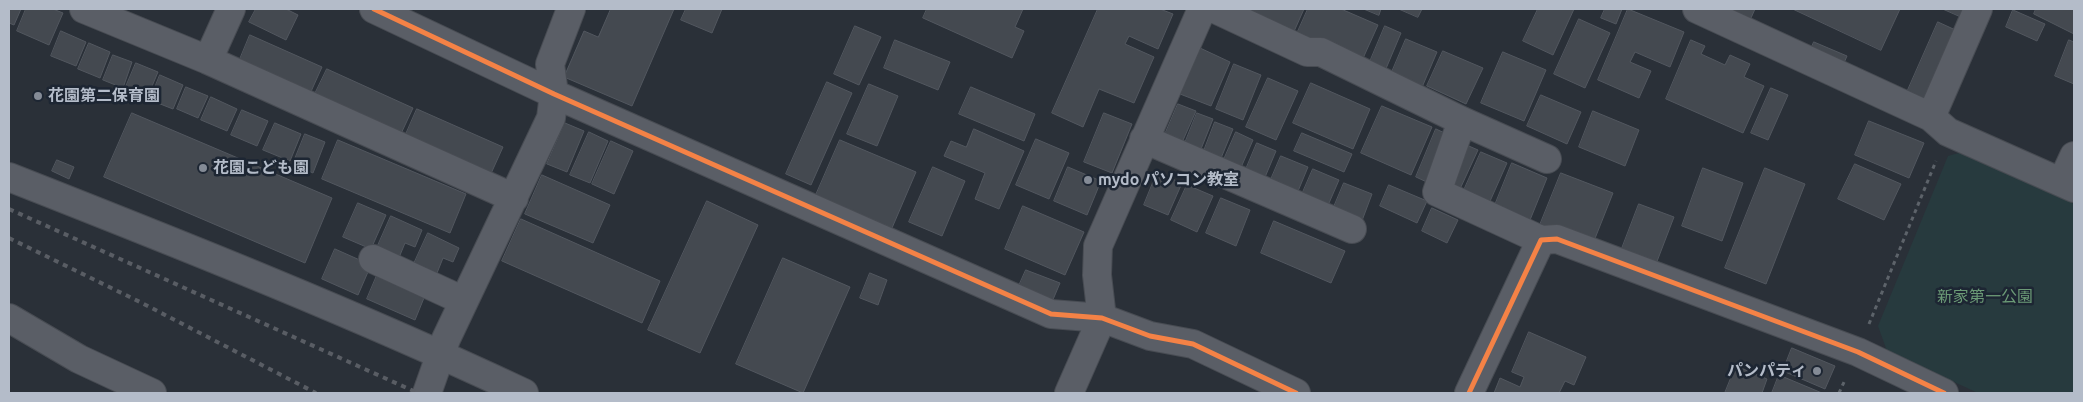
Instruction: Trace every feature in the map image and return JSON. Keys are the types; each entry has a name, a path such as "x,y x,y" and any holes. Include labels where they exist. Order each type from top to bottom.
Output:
{"street":[{"path":"84,9 208,60 514,198"},
{"path":"208,60 231,9"},
{"path":"374,9 554,94 1052,314 1102,318 1150,336 1193,344 1296,393"},
{"path":"427,393 441,354 464,301 551,118 554,94 550,64 571,9"},
{"path":"1069,393 1102,318 1097,275 1098,246 1202,9"},
{"path":"1214,9 1307,52 1321,52 1462,121 1547,159"},
{"path":"1696,9 2068,185 2074,156"},
{"path":"1939,124 1978,9"},
{"path":"1462,121 1437,192 1541,240 1557,239 1858,352 1944,393"},
{"path":"1144,139 1352,229"},
{"path":"9,177 166,239 441,354 524,393"},
{"path":"1468,393 1541,240"},
{"path":"373,259 464,301"},
{"path":"9,318 80,359 152,393"}],"path":[{"path":"1839,393 1858,352 1939,124"}],"green space":[{"name":"新家第一公園","path":"1966,151 2074,204 2074,393 1978,393 1887,351 1878,326 1948,156"}],"building":[{"path":"9,9 21,9 14,25 9,23"},
{"path":"26,9 53,9 63,13 49,45 17,31"},
{"path":"256,9 286,9 298,15 286,40 249,22"},
{"path":"611,9 674,9 632,106 564,77 584,31 598,37"},
{"path":"686,9 722,9 712,33 681,20"},
{"path":"927,9 1023,9 1015,27 1024,31 1012,58 923,18"},
{"path":"1098,9 1160,9 1173,14 1158,49 1129,36 1125,44 1154,57 1134,103 1099,89 1083,127 1052,113"},
{"path":"1231,9 1304,9 1292,36"},
{"path":"1308,9 1341,9 1378,25 1360,65 1295,38"},
{"path":"1364,9 1381,9 1379,15"},
{"path":"1399,9 1422,9 1418,17"},
{"path":"1538,9 1574,9 1553,55 1523,41"},
{"path":"1605,9 1622,9 1616,24 1601,18"},
{"path":"1628,9 1684,32 1670,67 1635,52 1630,62 1651,71 1639,98 1598,80"},
{"path":"1730,9 1755,9 1751,18"},
{"path":"1793,9 1900,9 1881,50"},
{"path":"1943,9 1969,9 1964,18"},
{"path":"2036,9 2074,9 2074,34 2034,14"},
{"path":"2013,10 2045,24 2037,41 2006,27"},
{"path":"1579,19 1610,33 1585,88 1554,74"},
{"path":"1938,22 1962,33 1927,110 1904,99"},
{"path":"855,26 881,37 859,85 834,74"},
{"path":"1385,26 1401,33 1385,71 1369,64"},
{"path":"61,31 86,42 76,66 51,56"},
{"path":"250,35 322,67 309,96 238,64"},
{"path":"1406,39 1437,52 1420,92 1389,79"},
{"path":"895,40 950,62 938,90 884,68"},
{"path":"1691,40 1705,46 1701,54 1725,65 1730,55 1750,64 1744,77 1764,86 1743,133 1666,99"},
{"path":"2069,40 2074,42 2074,84 2055,76"},
{"path":"1814,42 1847,56 1841,70 1808,56"},
{"path":"89,43 110,52 100,78 78,69"},
{"path":"1200,48 1230,62 1211,106 1180,94"},
{"path":"1443,51 1483,68 1466,104 1427,86"},
{"path":"1503,52 1546,70 1524,121 1481,103"},
{"path":"113,55 132,62 123,88 103,80"},
{"path":"136,63 158,72 147,98 125,89"},
{"path":"1234,64 1261,75 1243,120 1216,109"},
{"path":"327,69 413,108 399,138 313,98"},
{"path":"160,75 183,85 173,109 150,100"},
{"path":"1268,78 1298,91 1276,140 1246,127"},
{"path":"827,82 852,93 811,185 786,174"},
{"path":"1311,83 1370,109 1353,149 1293,123"},
{"path":"869,84 898,96 877,146 847,134"},
{"path":"186,87 208,96 198,118 177,109"},
{"path":"971,87 1035,114 1024,141 959,114"},
{"path":"1771,88 1788,95 1768,140 1751,133"},
{"path":"1541,95 1581,112 1567,144 1527,126"},
{"path":"211,97 237,109 227,131 201,120"},
{"path":"1178,104 1196,111 1180,147 1163,139"},
{"path":"1382,106 1432,127 1411,175 1361,153"},
{"path":"417,109 503,147 489,178 403,141"},
{"path":"242,110 268,121 257,146 231,135"},
{"path":"1593,111 1639,130 1625,166 1579,147"},
{"path":"132,113 332,198 305,263 104,177"},
{"path":"1104,113 1132,124 1112,173 1084,162"},
{"path":"1197,113 1213,119 1199,154 1183,148"},
{"path":"1869,121 1924,143 1909,178 1855,155"},
{"path":"1215,122 1233,129 1219,163 1202,156"},
{"path":"275,123 301,134 290,161 263,150"},
{"path":"565,123 584,131 567,172 547,164"},
{"path":"974,129 1024,151 999,209 975,199 985,173 944,156 951,141 966,147"},
{"path":"1436,129 1451,136 1431,184 1416,177"},
{"path":"589,132 608,141 590,183 570,175"},
{"path":"1236,132 1253,140 1239,172 1222,164"},
{"path":"1302,133 1352,154 1344,172 1294,151"},
{"path":"305,134 325,142 313,173 293,164"},
{"path":"1036,139 1069,153 1049,199 1016,185"},
{"path":"338,140 466,194 450,233 322,179"},
{"path":"840,140 916,172 892,228 816,195"},
{"path":"611,141 633,151 614,194 592,184"},
{"path":"1257,143 1276,151 1263,182 1244,174"},
{"path":"1462,143 1478,150 1460,189 1446,182"},
{"path":"1481,152 1507,163 1487,208 1461,197"},
{"path":"1281,156 1308,167 1296,196 1269,184"},
{"path":"57,160 74,167 69,179 52,171"},
{"path":"1512,163 1547,178 1528,225 1493,210"},
{"path":"1855,164 1901,184 1884,220 1838,199"},
{"path":"933,167 965,181 942,236 909,222"},
{"path":"1068,167 1101,181 1087,215 1054,201"},
{"path":"1703,168 1743,183 1722,241 1682,226"},
{"path":"1765,168 1805,184 1766,284 1725,268"},
{"path":"1313,169 1339,180 1326,210 1300,199"},
{"path":"1157,173 1182,183 1168,215 1144,205"},
{"path":"1561,173 1613,193 1592,246 1540,225"},
{"path":"542,175 610,205 593,243 525,214"},
{"path":"1344,183 1372,194 1360,226 1331,214"},
{"path":"1187,185 1213,196 1197,232 1171,220"},
{"path":"1389,185 1427,201 1417,223 1380,206"},
{"path":"1221,198 1250,210 1236,246 1206,233"},
{"path":"707,201 758,225 700,353 648,330"},
{"path":"358,203 386,215 371,249 343,237"},
{"path":"1639,204 1674,217 1656,264 1621,251"},
{"path":"1023,206 1084,232 1065,275 1005,249"},
{"path":"1432,208 1458,220 1447,243 1422,231"},
{"path":"391,216 422,230 415,247 405,243 398,260 376,250"},
{"path":"521,219 660,281 642,323 502,261"},
{"path":"1274,221 1345,251 1331,283 1261,253"},
{"path":"428,233 459,248 453,262 443,258 435,278 412,268"},
{"path":"335,249 371,265 358,295 322,279"},
{"path":"783,258 850,287 803,393 736,364"},
{"path":"1026,270 1060,283 1052,302 1018,288"},
{"path":"378,273 426,293 415,320 367,299"},
{"path":"870,273 887,280 878,305 860,298"},
{"path":"1529,332 1586,357 1574,385 1565,381 1559,393 1494,393 1500,378 1520,387 1524,377 1512,372"},
{"path":"1792,348 1835,366 1825,389 1783,371"},
{"path":"1736,366 1767,379 1762,393 1725,393"},
{"path":"1779,375 1822,393 1772,393"}],"railway":[{"path":"9,209 418,393"},
{"path":"9,238 140,302 316,393"}],"cycle path":[{"path":"374,9 554,94 1051,314 1102,318 1150,336 1193,344 1296,393"},
{"path":"1469,393 1541,240 1557,239 1858,352 1944,393"}],"place":[{"name":"花園第二保育園","path":"38,96"},
{"name":"花園こども園","path":"203,168"},
{"name":"mydo パソコン教室","path":"1088,180"},
{"name":"パンパティ","path":"1817,371"}]}
